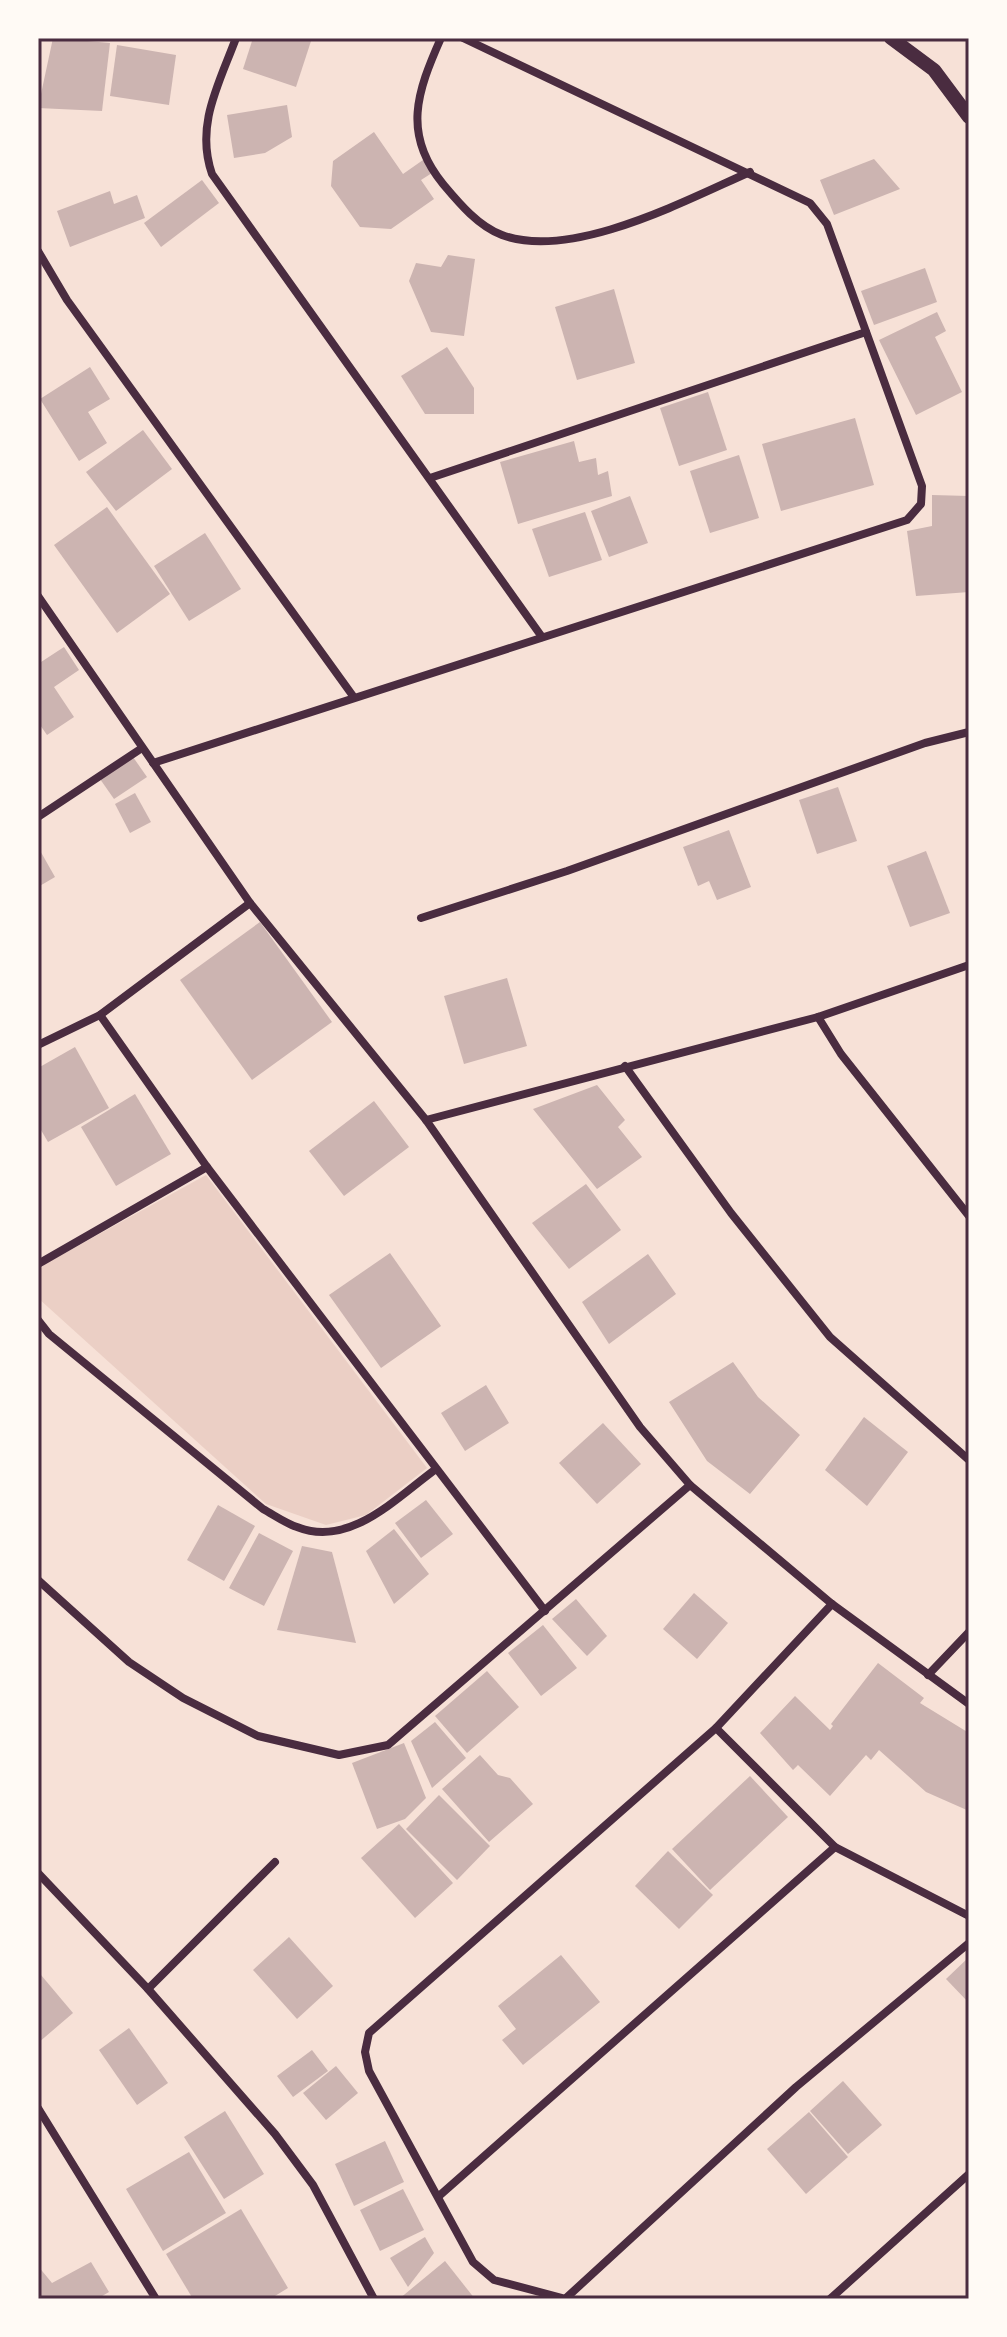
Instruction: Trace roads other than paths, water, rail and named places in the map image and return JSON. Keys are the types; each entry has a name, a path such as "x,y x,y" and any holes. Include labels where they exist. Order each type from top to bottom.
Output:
{"street":[{"path":"236,38 204,124 204,153 212,174 542,637"},
{"path":"441,38 421,82 415,133 434,173 464,209 501,235 546,243 600,232 750,172"},
{"path":"153,763 353,696 907,520 921,504 922,486 827,224 810,203 463,38"},
{"path":"891,38 934,70 969,117"},
{"path":"38,251 67,300 353,696"},
{"path":"430,478 866,332"},
{"path":"38,596 250,903 426,1120 640,1427 690,1485 832,1604 969,1704"},
{"path":"421,918 567,871 925,743 969,732"},
{"path":"38,817 142,748"},
{"path":"38,1045 100,1015 250,903"},
{"path":"426,1120 818,1017 969,965"},
{"path":"100,1015 207,1167 545,1611"},
{"path":"818,1017 860,1079 969,1216"},
{"path":"625,1066 731,1213 830,1337 969,1460"},
{"path":"38,1264 207,1167"},
{"path":"38,1320 49,1334 263,1509 298,1528 337,1533 347,1529 367,1520 436,1469"},
{"path":"38,1580 129,1662 183,1698 258,1736 339,1755 388,1745 690,1485"},
{"path":"832,1604 716,1728 369,2033 365,2052 369,2071 473,2262 494,2280 565,2299 796,2087 969,1943"},
{"path":"928,1675 969,1632"},
{"path":"716,1728 835,1847 969,1916"},
{"path":"439,2196 835,1847"},
{"path":"148,1989 275,1862"},
{"path":"38,1873 148,1989 275,2134 313,2185 374,2299"},
{"path":"38,2108 156,2299"},
{"path":"830,2299 969,2174"}]}
